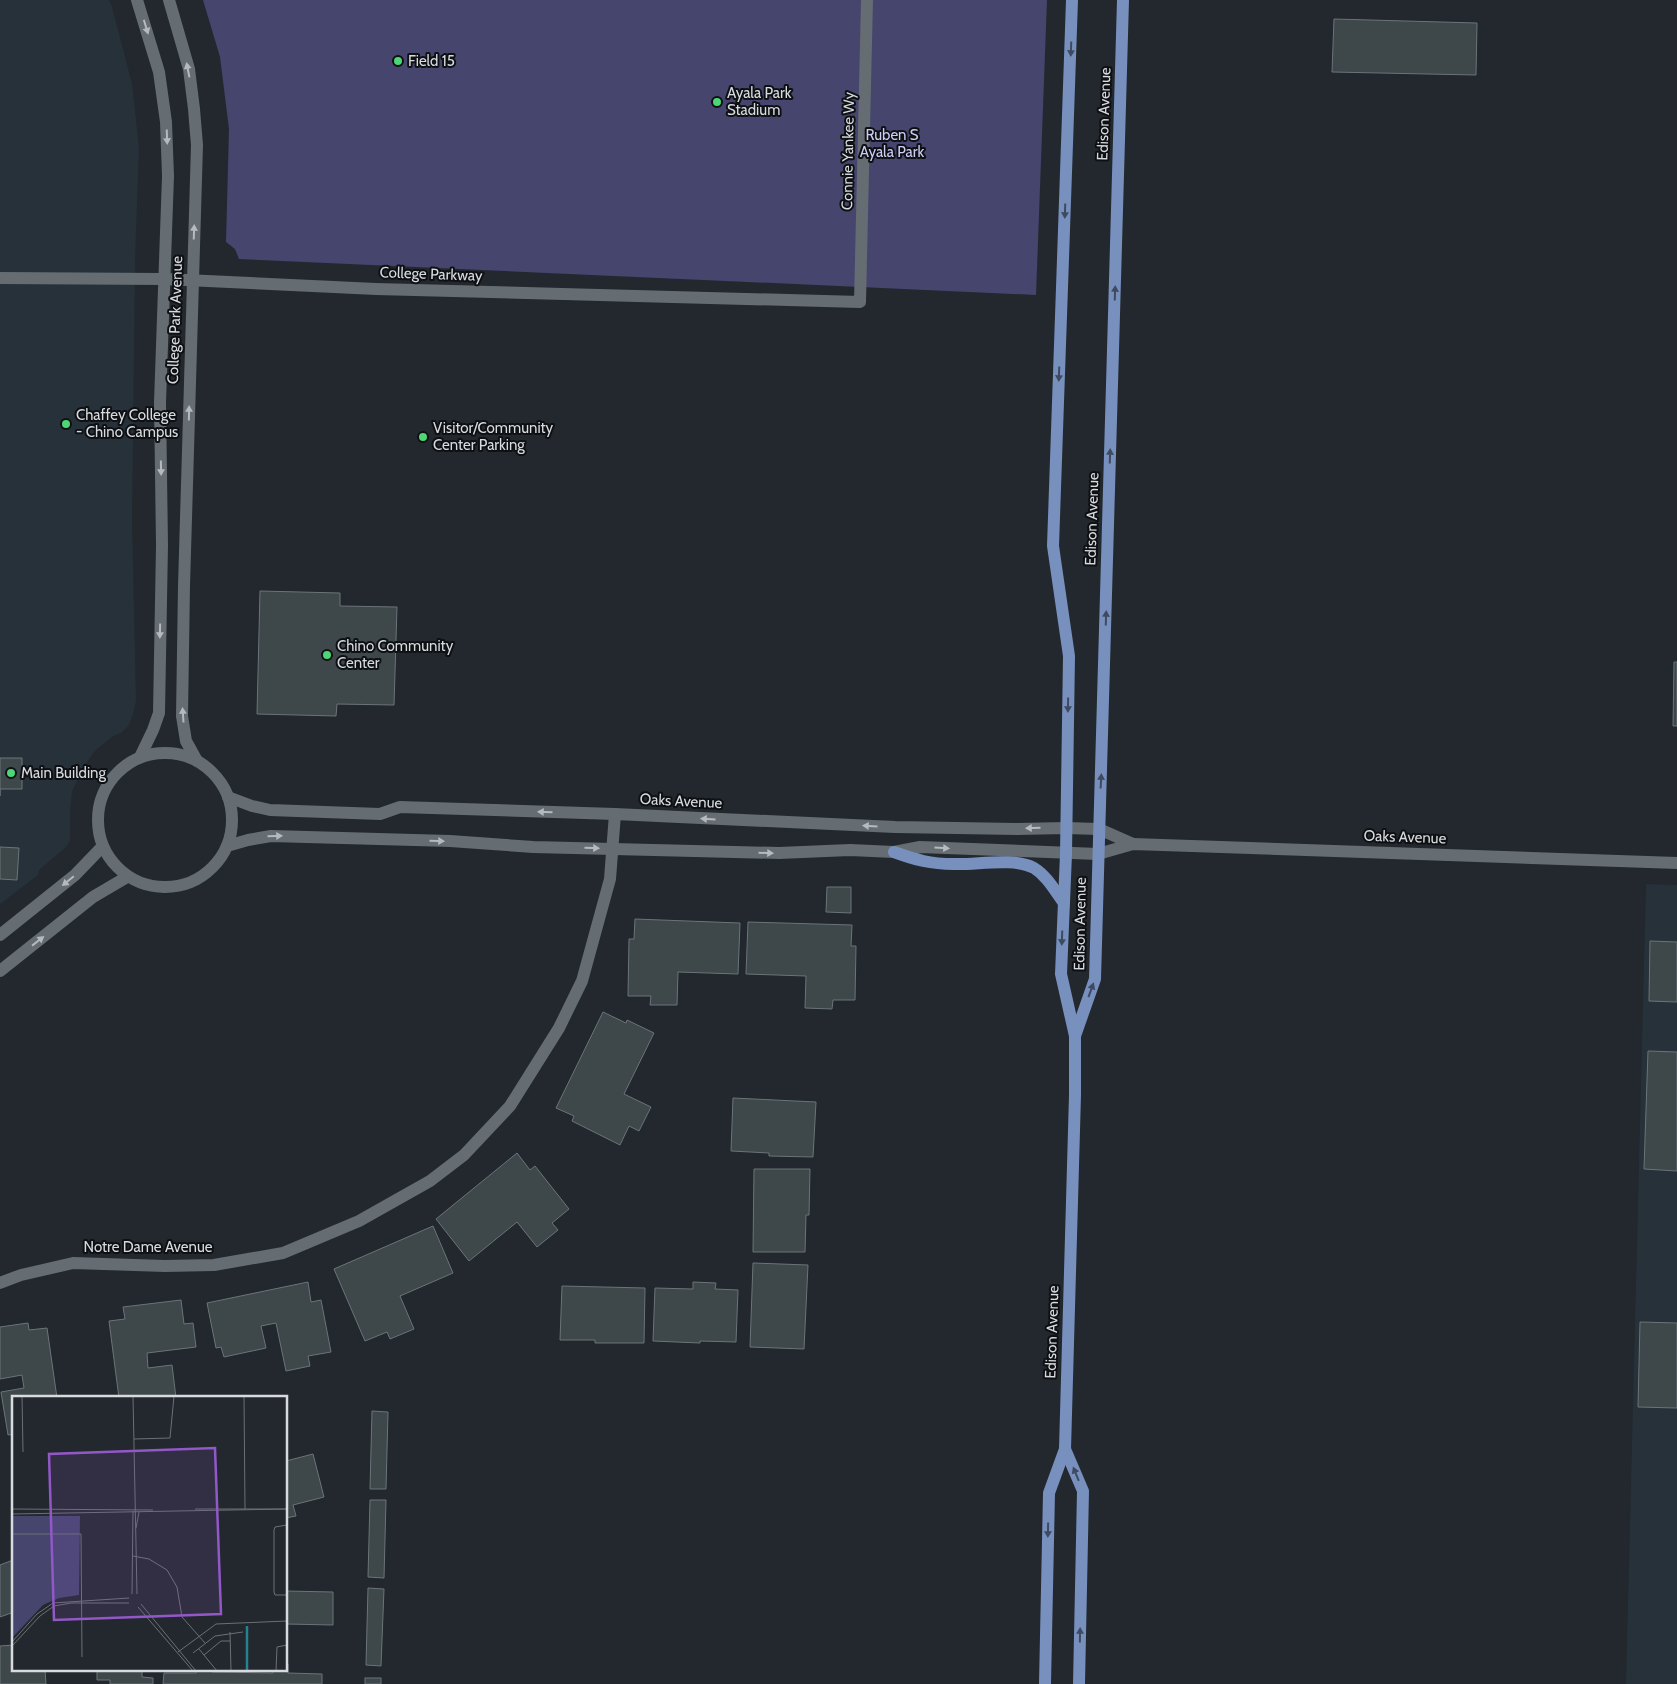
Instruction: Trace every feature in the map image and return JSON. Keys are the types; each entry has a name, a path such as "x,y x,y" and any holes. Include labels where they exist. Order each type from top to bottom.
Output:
{"main road":[{"name":"Edison Avenue","path":"1045,1684 1049,1493 1065,1449 1075,1095 1075,1036 1061,974 1066,854 1069,656 1053,546 1072,0"},
{"name":"Edison Avenue","path":"1075,1036 1095,979 1123,0"},
{"path":"894,852 920,862 953,864 1018,863 1034,868 1044,877 1064,903"},
{"name":"Edison Avenue","path":"1065,1449 1082,1491 1079,1684"}],"street":[{"name":"College Park Avenue","path":"137,0 159,72 166,122 168,176 160,402 162,544 159,713 140,757"},
{"name":"College Park Avenue","path":"169,0 189,69 197,145 182,716 186,741 197,761"},
{"name":"Connie Yankee Wy","path":"860,302 867,0"},
{"name":"College Parkway","path":"0,278 193,280 386,289 860,302"},
{"path":"159,752 179,754 197,761 210,770 221,782 228,797 232,813 232,830 227,846 217,863 202,877 184,885 165,888 145,885 127,876 112,863 102,847 97,826 99,804 107,784 121,768 140,757 159,752"},
{"name":"Oaks Avenue","path":"228,797 252,806 270,810 380,814 400,807 615,814 895,827 1099,829 1133,844"},
{"name":"Notre Dame Avenue","path":"0,1283 21,1275 73,1263 165,1266 214,1265 283,1253 359,1221 430,1181 464,1155 510,1106 559,1028 582,981 610,878 615,814"},
{"name":"Oaks Avenue","path":"227,846 271,836 450,841 532,847 779,853 850,850 894,852 920,847 1098,854 1133,844 1677,863"},
{"path":"0,935 75,875 102,847"},
{"path":"0,971 93,898 127,876"}],"shaded area":[{"name":"Chaffey College - Chino Campus","path":"0,0 109,0 132,84 139,148 135,261 132,522 136,701 129,725 95,751 82,769 72,792 70,840 67,846 39,870 38,875 0,904"},
{"path":"1646,884 1677,885 1677,1684 1626,1684"}],"green space":[{"name":"Ruben S Ayala Park","path":"203,0 1047,0 1036,295 239,259 235,249 226,242 229,129 220,57"}],"building":[{"path":"1334,19 1477,23 1476,75 1332,72"},
{"name":"Chino Community Center","path":"260,591 340,593 340,606 397,607 394,705 337,704 336,716 257,714"},
{"path":"1674,662 1677,662 1677,726 1673,726"},
{"name":"Main Building","path":"0,758 22,758 22,789 0,789"},
{"path":"0,847 19,848 17,880 0,879"},
{"path":"827,887 851,887 851,913 826,912"},
{"path":"635,919 740,923 738,974 678,972 677,1005 650,1005 651,996 628,996 629,939 634,939"},
{"path":"748,922 852,925 851,946 856,946 855,1000 833,1000 832,1009 805,1008 806,976 746,974"},
{"path":"1650,941 1677,942 1677,1002 1649,1001"},
{"path":"603,1012 626,1023 627,1020 654,1033 624,1094 651,1107 639,1131 629,1126 620,1145 572,1121 574,1116 556,1108"},
{"path":"1648,1051 1677,1052 1677,1171 1644,1169"},
{"path":"733,1098 816,1102 813,1157 769,1156 769,1153 731,1151"},
{"path":"517,1153 530,1170 535,1166 569,1209 552,1223 558,1230 537,1247 517,1222 469,1261 436,1219"},
{"path":"754,1169 810,1169 809,1215 806,1215 805,1252 753,1252"},
{"path":"433,1226 453,1273 400,1296 414,1329 390,1339 387,1332 365,1341 334,1269"},
{"path":"753,1263 808,1265 804,1349 750,1347"},
{"path":"308,1282 311,1302 321,1300 331,1352 308,1356 310,1366 286,1371 276,1323 261,1326 266,1348 224,1357 221,1347 216,1348 207,1303"},
{"path":"693,1282 716,1283 715,1289 738,1290 736,1342 653,1341 655,1288 693,1289"},
{"path":"562,1286 645,1288 644,1343 595,1343 595,1340 560,1340"},
{"path":"181,1300 184,1324 193,1323 196,1347 147,1353 148,1368 172,1365 176,1396 119,1396 109,1321 125,1319 123,1307"},
{"path":"1640,1322 1677,1323 1677,1408 1638,1407"},
{"path":"28,1323 29,1330 47,1328 57,1396 12,1396 12,1434 8,1435 1,1392 24,1388 22,1375 0,1379 0,1327"},
{"path":"372,1411 388,1412 386,1489 370,1489"},
{"path":"313,1454 324,1497 293,1505 296,1516 288,1518 288,1460"},
{"path":"370,1500 386,1500 384,1578 368,1577"},
{"path":"12,1560 12,1613 0,1617 0,1565"},
{"path":"368,1588 384,1589 381,1666 366,1665"},
{"path":"288,1591 333,1592 333,1625 288,1624"},
{"path":"12,1645 12,1672 45,1672 46,1684 0,1684 0,1646"},
{"path":"97,1672 142,1672 142,1677 153,1678 153,1684 110,1684 110,1680 97,1680"},
{"path":"164,1673 322,1674 322,1684 163,1684"},
{"path":"365,1678 381,1678 381,1684 365,1684"}],"place":[{"name":"Field 15","path":"398,61"},
{"name":"Ayala Park Stadium","path":"717,102"},
{"name":"Chaffey College - Chino Campus","path":"66,424"},
{"name":"Visitor/Community Center Parking","path":"423,437"},
{"name":"Chino Community Center","path":"327,655"},
{"name":"Main Building","path":"11,773"}]}
